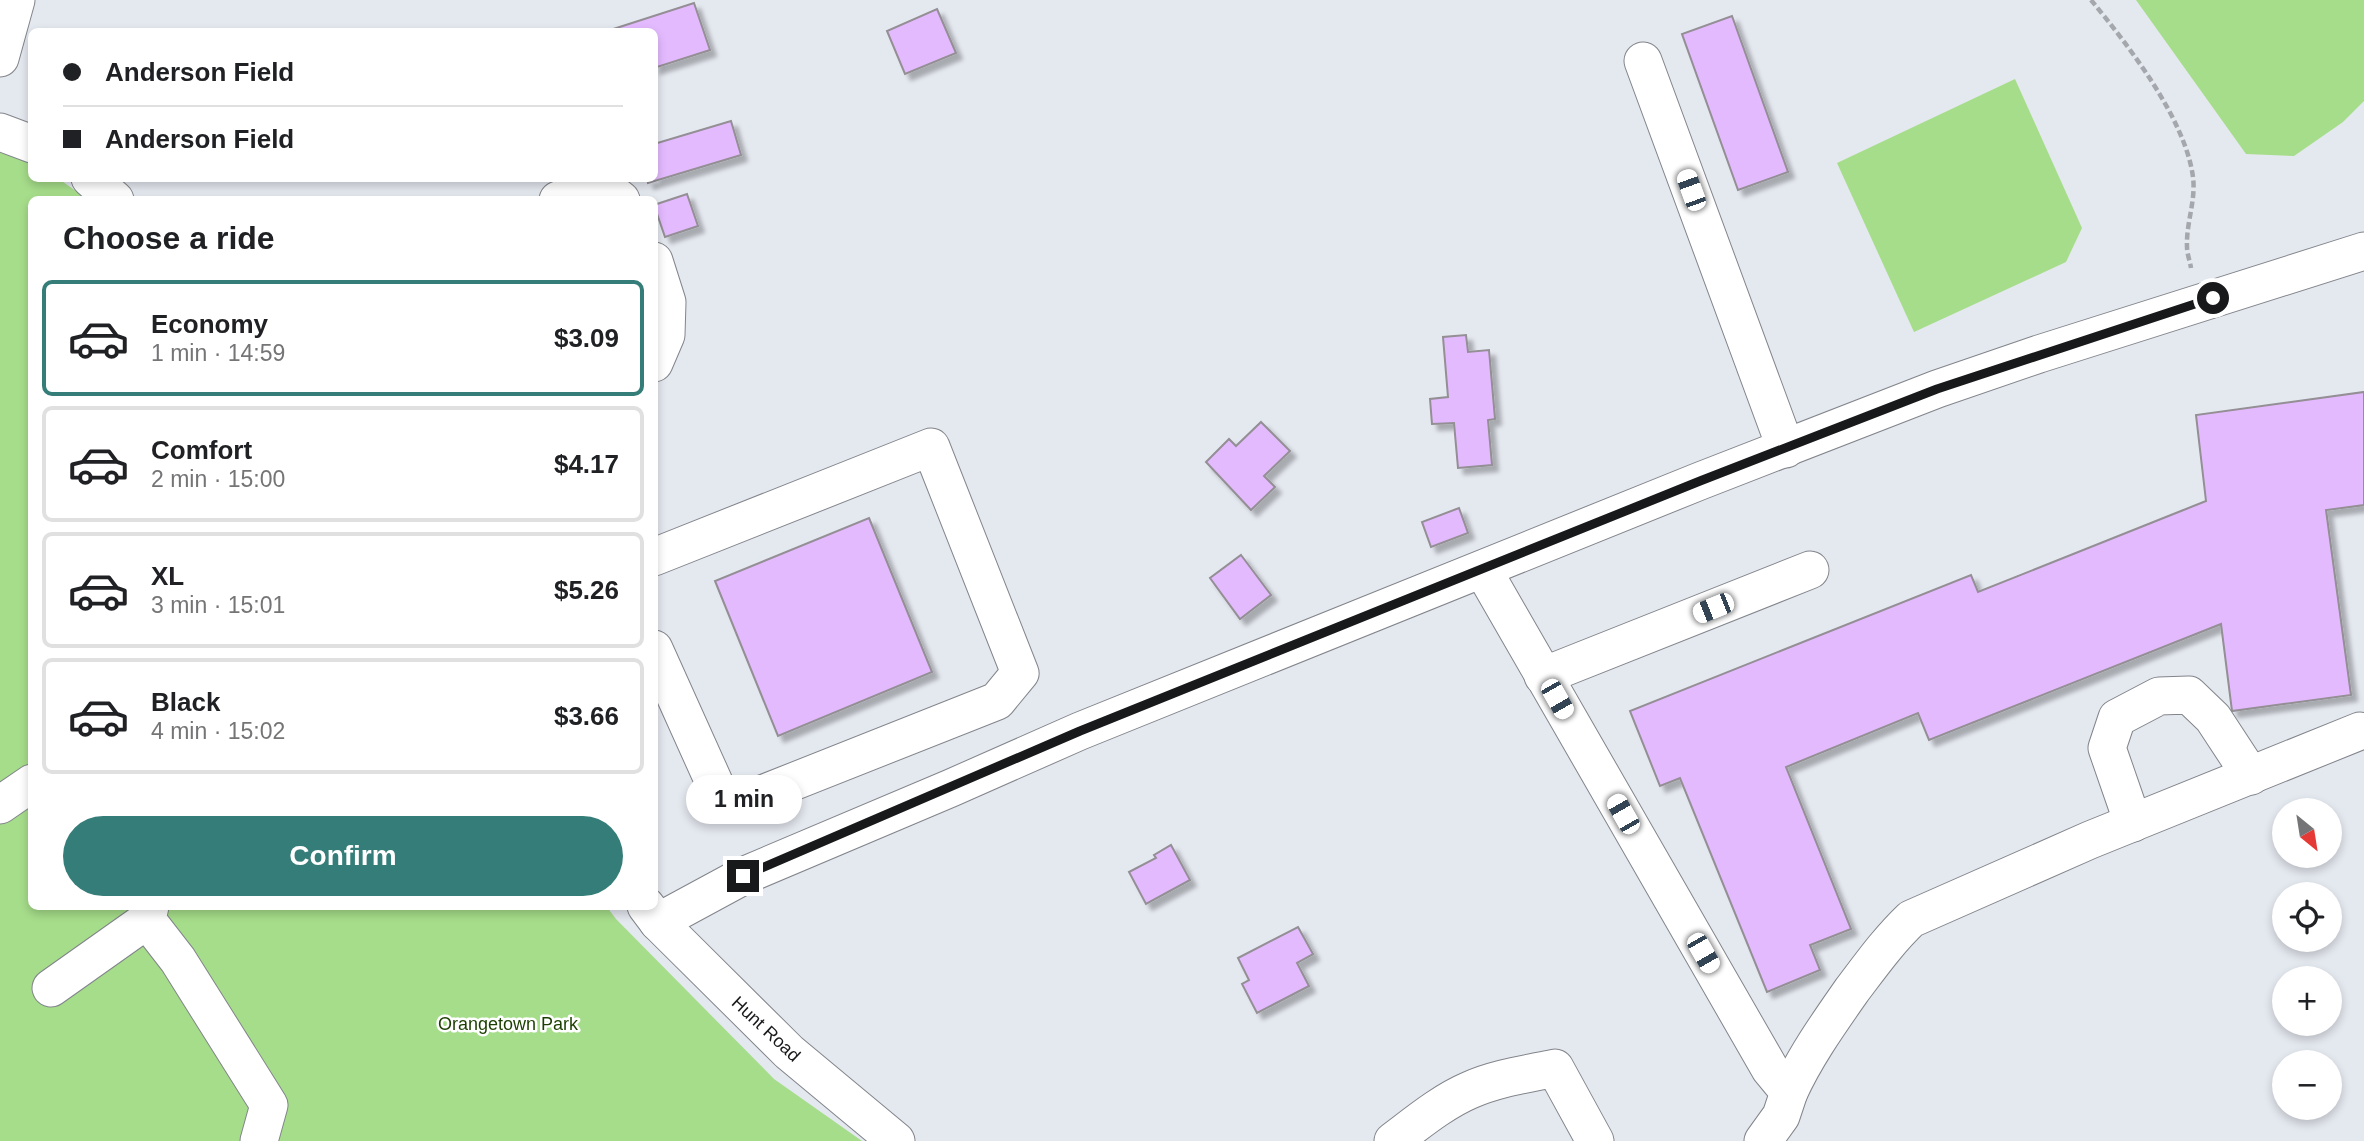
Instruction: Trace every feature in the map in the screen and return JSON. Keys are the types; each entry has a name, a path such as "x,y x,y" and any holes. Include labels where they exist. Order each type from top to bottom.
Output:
{"street":[{"path":"0,58 16,0"},
{"path":"1643,61 1786,449"},
{"path":"0,132 28,142"},
{"path":"95,182 110,196"},
{"path":"567,196 595,184 616,196"},
{"path":"652,914 1080,731 1700,481 1937,389 2364,251"},
{"path":"658,274 667,302 666,335 658,354"},
{"path":"658,555 931,447 1020,673 997,701 737,804 717,789 658,658"},
{"path":"1483,569 1770,1069 1789,1092"},
{"path":"1543,676 1810,570"},
{"path":"2133,823 2107,748 2117,718 2159,696 2189,695 2213,718 2251,775"},
{"path":"1763,1141 1781,1116 1804,1060 1888,941 1911,919 2133,823 2360,731"},
{"path":"0,805 28,786"},
{"path":"51,988 149,913 269,1105 259,1141"},
{"name":"Hunt Road","path":"652,914 789,1052 897,1141"},
{"path":"1393,1141 1425,1117 1470,1090 1514,1076 1555,1068 1595,1141"}],"path":[{"path":"2091,0 2140,64 2171,115 2186,152 2193,176 2193,202 2187,246 2197,303"}],"green space":[{"path":"2136,0 2364,0 2364,101 2343,122 2294,156 2246,154"},
{"path":"2015,79 2082,228 2066,262 1914,332 1837,163"},
{"name":"Orangetown Park","path":"0,149 28,157 28,182 63,182 83,196 28,196 28,910 609,910 774,1079 862,1141 0,1141"}],"building":[{"path":"694,3 710,50 658,67 658,28 616,28"},
{"path":"937,9 956,53 905,74 887,31"},
{"path":"1732,16 1788,172 1738,190 1682,34"},
{"path":"731,121 741,155 658,180 658,143"},
{"path":"687,194 698,226 665,237 658,217 658,204"},
{"path":"1466,335 1468,352 1489,350 1495,419 1488,420 1492,465 1458,468 1454,423 1432,424 1430,399 1448,397 1443,337"},
{"path":"2364,392 2364,505 2326,510 2351,695 2232,711 2221,624 1929,740 1918,713 1786,767 1851,929 1810,945 1820,970 1767,992 1680,778 1660,786 1630,711 1971,575 1978,592 2206,501 2196,415"},
{"path":"1261,422 1290,451 1264,476 1275,487 1251,510 1206,462 1229,439 1236,446"},
{"path":"1459,508 1468,533 1431,547 1422,522"},
{"path":"869,518 932,672 778,736 715,581"},
{"path":"1241,555 1271,595 1240,619 1210,578"},
{"path":"1171,845 1190,880 1146,904 1129,872 1156,858 1154,855"},
{"path":"1298,927 1313,954 1297,963 1309,986 1257,1013 1242,984 1249,980 1238,958"}],"route":[{"path":"743,876 1080,731 1700,481 1937,389 2213,298"}]}
